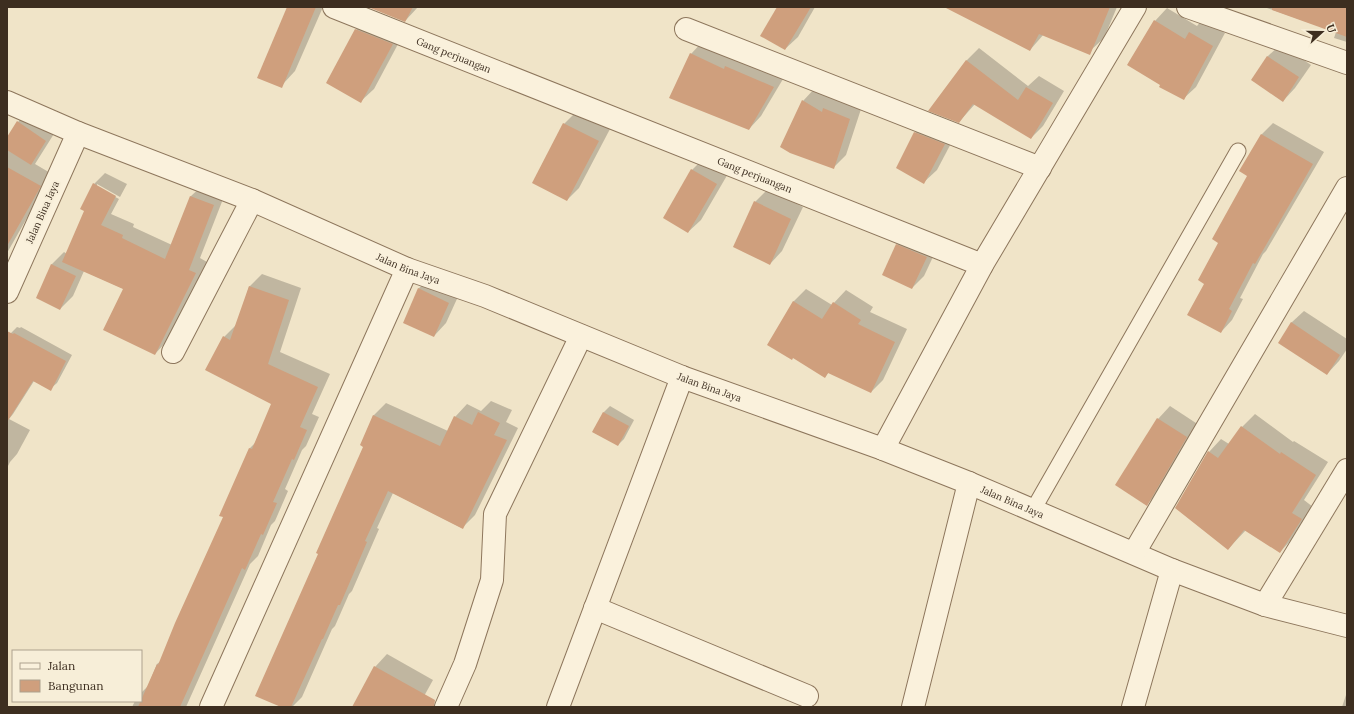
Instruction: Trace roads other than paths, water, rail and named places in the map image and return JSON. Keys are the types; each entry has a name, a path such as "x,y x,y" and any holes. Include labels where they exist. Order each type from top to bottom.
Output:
{"street":[{"name":"Gang perjuangan","path":"334,7 982,265"},
{"path":"883,449 982,265 1135,7"},
{"path":"1188,7 1347,63"},
{"path":"686,29 1040,168"},
{"name":"Jalan Bina Jaya","path":"7,102 78,133 252,200 407,269 486,296 682,377 883,449 969,483 1172,570 1265,605 1347,626"},
{"name":"Jalan Bina Jaya","path":"7,292 78,133"},
{"path":"1134,553 1347,188"},
{"path":"173,352 252,200"},
{"path":"211,707 407,269"},
{"path":"446,707 465,664 492,580 495,514 581,336"},
{"path":"558,707 682,377"},
{"path":"1265,605 1347,470"},
{"path":"913,707 969,483"},
{"path":"1133,707 1172,570"},
{"path":"595,608 807,696"}],"lane":[{"path":"1033,510 1238,151"}]}
